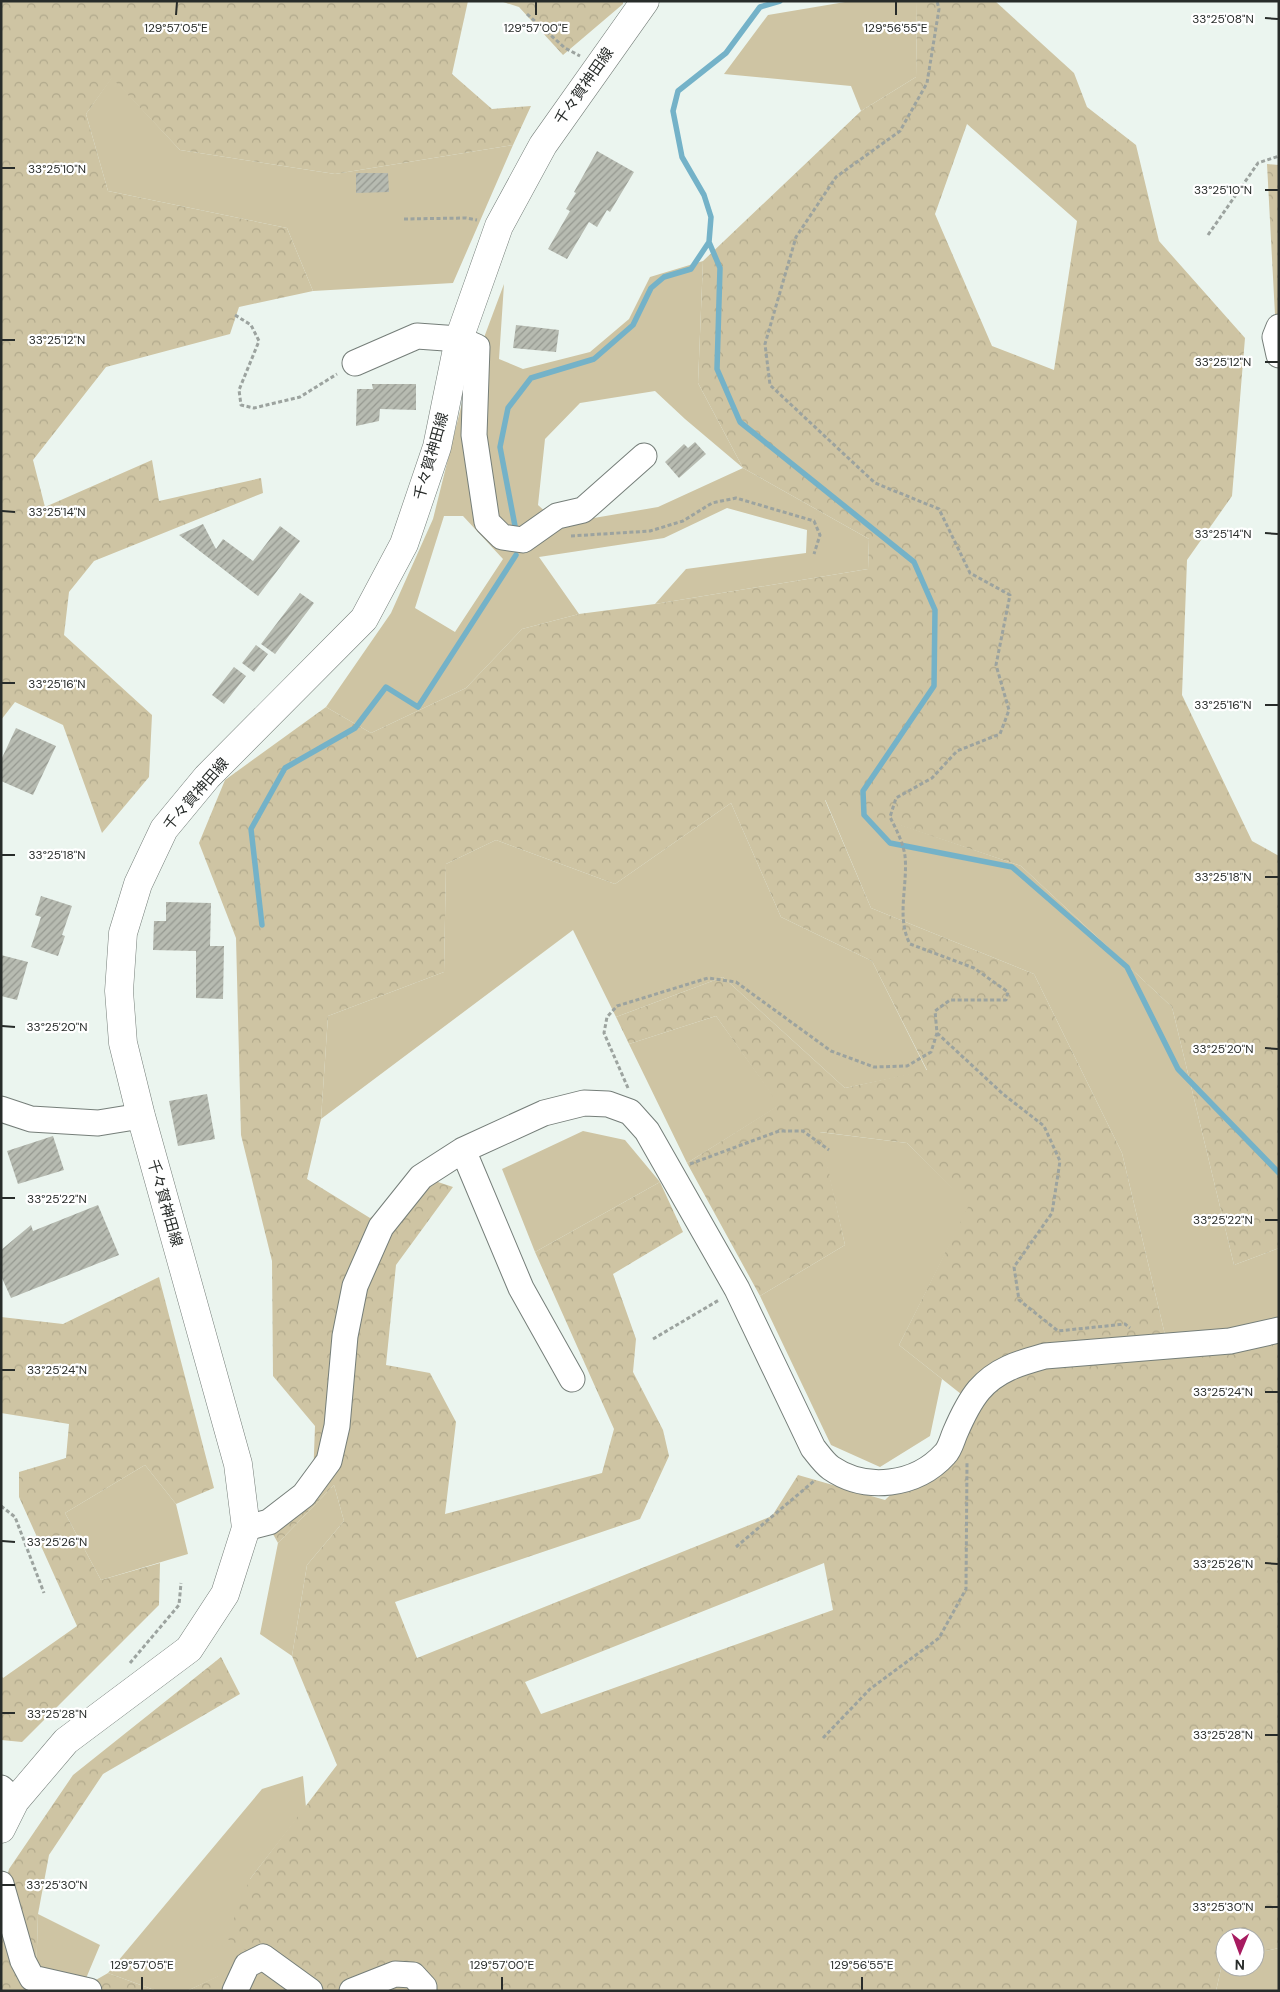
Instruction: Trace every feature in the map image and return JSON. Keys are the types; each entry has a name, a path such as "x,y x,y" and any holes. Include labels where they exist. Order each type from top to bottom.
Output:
{"main road":[{"name":"千々賀神田線","path":"1,1829 8,1795 66,1741 189,1649 225,1594 246,1528 238,1464 141,1116 123,1043 119,991 123,933 138,884 164,829 207,777 364,619 404,544 413,518 437,447 459,339 499,226 543,145 645,1"}],"street":[{"path":"1279,327 1275,336 1279,355"},
{"path":"355,363 417,336 459,339 476,347 474,435 487,522 502,537 523,540 557,516 583,510 644,456"},
{"path":"246,1528 269,1522 304,1495 328,1461 338,1426 345,1336 355,1286 381,1227 421,1177 463,1150 544,1113 584,1103 608,1104 630,1112 647,1131 737,1289 812,1448 830,1468 857,1480 883,1483 908,1479 929,1468 946,1452 961,1419 978,1391 996,1374 1015,1364 1045,1356 1230,1341 1279,1330"},
{"path":"1,1108 31,1119 88,1123 141,1116"},
{"path":"463,1150 521,1288 572,1379"},
{"path":"1,1884 23,1961 32,1978 89,1991"},
{"path":"236,1991 248,1965 263,1957 310,1991"},
{"path":"352,1991 395,1974 413,1975 424,1987 424,1991"}],"path":[{"path":"630,1112 630,1094 604,1033 607,1017 617,1006 708,978 736,982 831,1051 874,1067 907,1066 931,1052 937,1033 936,1011 950,1000 1006,1000 1008,992 974,968 910,944 904,932 905,856 899,833 890,816 896,798 932,778 957,751 1000,734 1009,710 996,665 1010,594 970,573 939,509 875,483 770,386 765,344 796,237 836,176 900,131 927,83 939,9 937,1"},
{"path":"527,14 565,48 598,65"},
{"path":"1208,235 1258,163 1279,156"},
{"path":"404,219 466,218 499,226"},
{"path":"235,315 251,324 259,341 239,390 241,405 254,408 300,397 355,363"},
{"path":"562,537 650,531 683,521 712,503 736,498 814,521 820,535 814,554"},
{"path":"937,1033 1004,1094 1044,1126 1060,1161 1052,1213 1014,1267 1019,1300 1058,1331 1125,1324 1152,1347"},
{"path":"670,1171 779,1131 803,1130 829,1150"},
{"path":"652,1339 737,1289"},
{"path":"823,1738 870,1689 938,1638 966,1588 967,1459"},
{"path":"736,1547 830,1468"},
{"path":"1,1506 15,1517 44,1593"},
{"path":"127,1695 130,1663 179,1605 180,1583"}],"green space":[{"path":"1,1 468,1 452,74 492,109 531,106 513,145 335,174 180,150 112,78 86,114 108,191 287,228 313,291 239,307 230,334 106,367 33,460 45,507 152,460 159,501 261,478 263,493 94,561 69,592 64,635 152,715 149,777 102,833 63,725 15,702 1,720"},
{"path":"500,1 623,1 623,4 563,55 519,7"},
{"path":"851,1 917,1 916,77 861,111 851,86 724,74 768,15"},
{"path":"917,1 995,1 1074,73 1087,107 1136,145 1159,241 1245,338 1232,496 1187,560 1182,695 1252,841 1279,856 1279,1248 1234,1265 1172,1007 1021,866 825,800 871,908 1034,974 1122,1153 1166,1339 1279,1343 1279,1948 1265,1951 1265,1927 1215,1927 1215,1977 1219,1977 1216,1991 310,1991 226,1938 250,1879 337,1765 292,1656 307,1565 344,1521 334,1485 278,1543 269,1527 313,1480 315,1426 273,1376 272,1261 241,1135 236,938 199,843 225,780 326,707 371,733 466,688 522,629 579,614 655,604 868,569 869,539 743,468 698,383 703,261 861,111 916,77","holes":["967,124 1077,221 1054,370 992,346 935,214","731,803 781,917 872,961 927,1070 845,1088 723,977 616,1017 629,1044 716,1016 779,1105 687,1163 760,1296 845,1245 820,1132 907,1143 969,1205 899,1345 980,1409 885,1500 798,1475 772,1516 417,1658 395,1602 640,1519 669,1456 663,1430 633,1372 636,1339 613,1274 683,1232 660,1182 535,1252 614,1429 602,1473 445,1514 456,1422 430,1373 386,1365 396,1265 453,1187 426,1178 370,1218 307,1179 321,1119 328,1016 444,972 446,864 496,840 615,884","824,1563 833,1610 541,1714 525,1682"]},
{"path":"112,77 180,150 335,174 513,145 453,283 313,291 287,228 108,191 86,114"},
{"path":"1267,164 1279,165 1279,319 1275,315"},
{"path":"703,261 698,383 743,468 869,539 868,569 655,604 686,569 806,553 807,530 727,508 664,538 539,557 579,614 522,629 466,688 371,733 326,707 391,613 433,519 467,383 504,284 499,359 523,369 590,352 629,319 650,277","holes":["655,391 743,468 658,507 559,524 538,505 545,439 580,403","444,516 463,516 503,559 455,632 415,608"]},
{"path":"825,799 1021,866 1172,1007 1234,1265 1279,1248 1279,1343 1166,1339 1122,1153 1034,974 871,908"},
{"path":"731,803 781,917 872,961 927,1071 845,1088 723,977 616,1017 573,930 321,1119 328,1016 444,972 446,864 496,840 615,884"},
{"path":"716,1016 780,1105 687,1163 629,1044"},
{"path":"583,1131 625,1140 660,1182 535,1252 502,1169"},
{"path":"819,1132 907,1143 970,1205 899,1345 942,1379 930,1436 880,1467 831,1445 760,1296 845,1245"},
{"path":"159,1277 214,1488 176,1504 145,1465 65,1513 101,1580 160,1563 159,1605 22,1742 1,1740 1,1675 3,1678 77,1626 19,1497 19,1472 66,1458 69,1424 1,1413 1,1317 63,1324"},
{"path":"145,1465 176,1504 188,1554 101,1580 65,1513"},
{"path":"334,1485 344,1521 307,1565 292,1656 260,1634 278,1543"},
{"path":"221,1657 240,1694 103,1774 49,1855 38,1914 36,1978 82,1988 108,1973 157,1991 1,1991 1,1900 9,1869 73,1775"},
{"path":"303,1776 306,1807 250,1879 310,1991 223,1991 219,1976 187,1991 157,1991 108,1973 262,1789"},
{"path":"38,1914 100,1945 82,1988 36,1978"},
{"path":"1279,1948 1279,1991 1216,1991 1219,1977 1265,1977 1265,1951"},
{"path":"220,1975 223,1991 187,1991"}],"building":[{"path":"597,151 634,172 610,212 607,210 597,227 589,222 567,259 548,249 570,211 566,209"},
{"path":"356,173 388,173 389,192 356,193"},
{"path":"516,325 559,330 556,352 513,348"},
{"path":"372,384 416,384 416,410 380,409 379,421 356,426 357,389 373,389"},
{"path":"695,442 706,454 679,478 665,462 684,444 688,448"},
{"path":"203,524 216,549 223,539 253,561 280,526 300,541 258,596 179,535"},
{"path":"300,593 314,603 275,654 261,644"},
{"path":"256,645 268,654 254,672 242,663"},
{"path":"234,667 246,676 224,704 212,695"},
{"path":"16,728 56,746 33,795 1,781 1,760"},
{"path":"41,896 72,906 62,935 65,936 58,956 31,947 41,917 35,915"},
{"path":"166,902 211,903 210,946 224,946 223,999 196,998 196,951 153,950 154,921 166,921"},
{"path":"1,955 28,962 17,1000 1,996"},
{"path":"207,1094 215,1139 178,1146 169,1101"},
{"path":"53,1136 64,1170 18,1184 7,1151"},
{"path":"98,1205 119,1255 11,1298 1,1276 1,1250 31,1225 33,1231"}],"waterway":[{"path":"515,526 500,447 508,408 531,378 594,359 633,325 651,288 664,277 691,269 709,242 711,217 704,195 682,157 673,111 678,91 726,53 760,7 780,1"},
{"path":"709,242 720,268 717,369 740,422 914,562 935,610 934,686 863,791 864,815 890,843 1012,867 1127,967 1178,1069 1279,1173"},
{"path":"262,925 251,829 285,768 355,728 386,687 418,707 516,555"}]}
